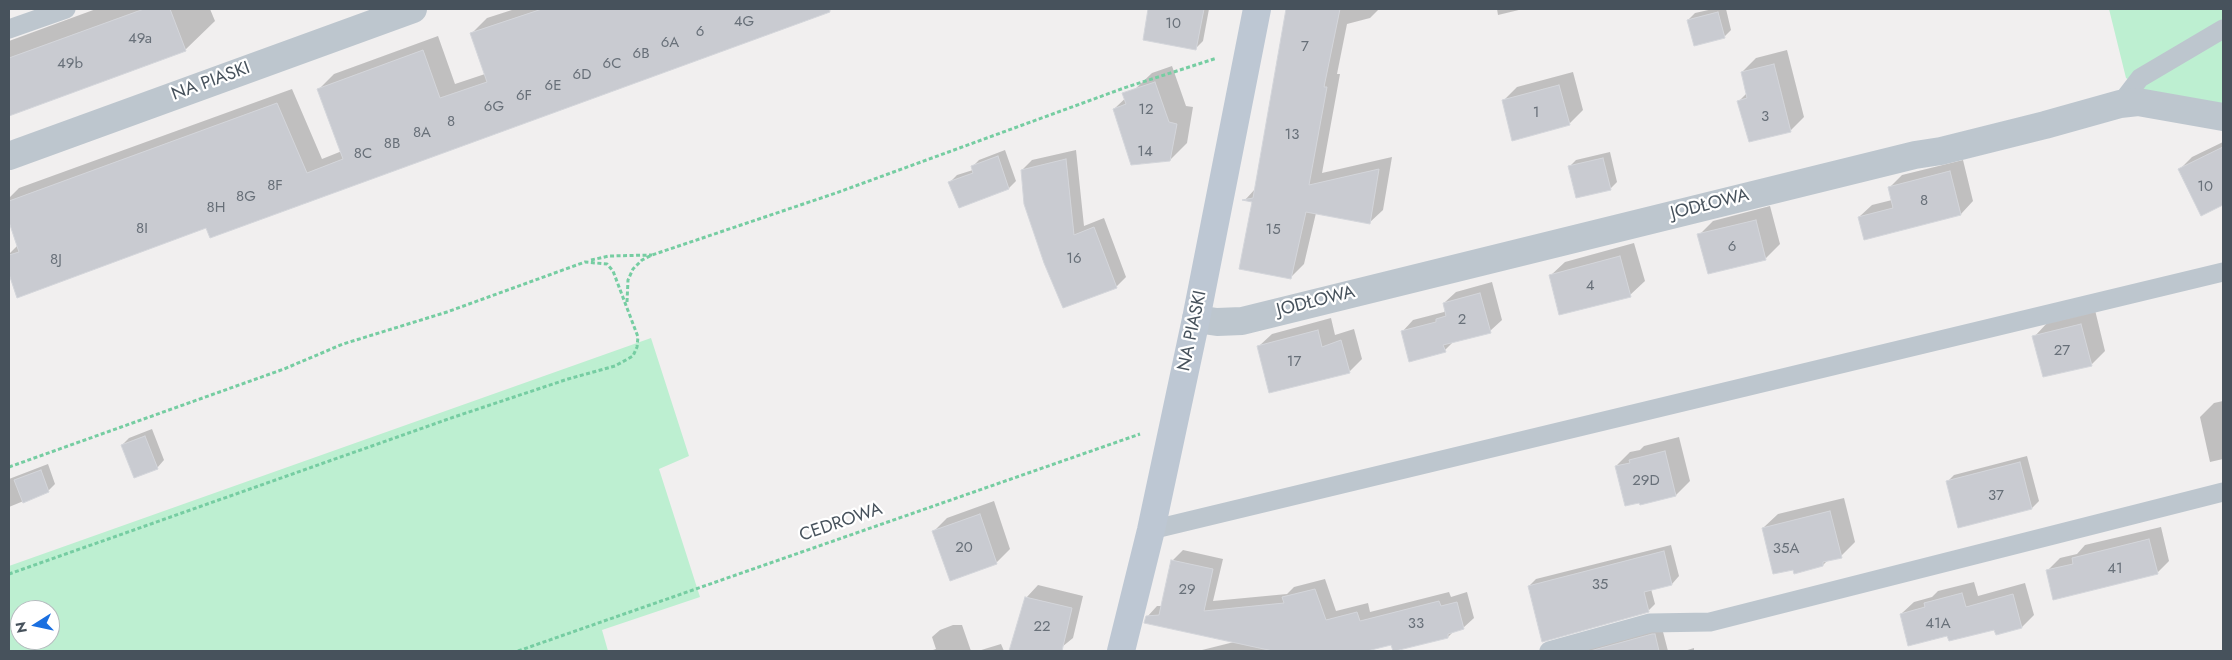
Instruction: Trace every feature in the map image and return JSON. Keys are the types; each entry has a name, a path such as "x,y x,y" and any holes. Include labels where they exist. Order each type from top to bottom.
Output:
{"street":[{"name":"NA PIASKI","path":"9,156 413,9"},
{"name":"NA PIASKI","path":"1121,651 1151,530 1174,424 1257,9"},
{"name":"JODŁOWA","path":"1196,318 1216,322 1242,320 1915,155 1941,151 2007,135 2120,104 2138,102 2223,117"}],"lane":[{"path":"9,30 66,9"},
{"path":"2120,104 2140,78 2223,29"},
{"path":"1151,530 2223,272"},
{"path":"1549,651 1650,623 1710,622 2223,492"}],"path":[{"path":"628,307 626,294 628,280 633,269 642,260 652,255 872,181 1195,64 1226,55 1247,58"},
{"path":"9,467 284,369 343,344 446,312 585,262 609,256 652,255"},
{"path":"9,574 454,417 625,362 633,356 637,347 638,337 628,307 613,271 606,264 585,262"},
{"name":"CEDROWA","path":"518,651 1082,452 1174,424"}],"green space":[{"path":"2109,9 2223,9 2223,106 2153,96 2126,78"},
{"path":"651,338 689,456 659,469 700,597 602,630 608,651 9,651 9,566"}],"building":[{"path":"144,9 170,9 186,51 9,116 9,58"},
{"path":"542,9 829,9 830,12 210,238 206,228 17,298 9,274 9,255 19,252 9,222 9,201 277,103 307,173 343,159 317,89 423,50 440,98 487,82 470,33"},
{"path":"1148,9 1204,9 1196,50 1143,40"},
{"path":"1286,9 1340,9 1324,87 1327,87 1309,185 1379,169 1370,224 1306,212 1291,279 1239,269 1252,202 1242,200 1253,198"},
{"path":"1718,12 1725,38 1694,46 1687,20"},
{"path":"1774,64 1791,132 1749,142 1737,101 1747,98 1741,72"},
{"path":"1155,82 1169,122 1177,124 1170,161 1131,165 1113,109 1126,104 1122,93"},
{"path":"1559,85 1570,125 1512,141 1502,100"},
{"path":"2223,147 2223,205 2201,216 2178,169"},
{"path":"998,156 1009,189 959,208 948,182 973,173 971,166"},
{"path":"1603,158 1611,190 1576,198 1568,166"},
{"path":"1066,159 1074,235 1094,227 1117,288 1063,308 1044,263 1024,204 1021,170"},
{"path":"1950,171 1961,215 1864,240 1858,217 1893,208 1888,187"},
{"path":"1756,220 1766,260 1708,274 1697,234"},
{"path":"1620,256 1631,297 1559,315 1549,275"},
{"path":"1480,293 1491,333 1443,345 1446,352 1409,362 1401,331 1436,322 1436,319 1446,316 1443,303"},
{"path":"2081,324 2092,366 2043,377 2032,336"},
{"path":"1318,330 1322,347 1341,340 1350,373 1269,393 1257,346"},
{"path":"145,436 158,469 134,478 121,445"},
{"path":"1665,451 1676,496 1640,505 1639,503 1625,506 1615,466 1630,463 1629,460"},
{"path":"2020,462 2032,509 1958,528 1946,481"},
{"path":"41,470 49,492 23,503 14,480"},
{"path":"1830,511 1842,558 1823,562 1823,566 1794,574 1793,570 1773,574 1762,528"},
{"path":"980,514 997,564 950,581 932,531"},
{"path":"2149,539 2158,574 2053,600 2046,570 2073,564 2072,558"},
{"path":"1664,551 1672,585 1644,592 1649,612 1542,642 1528,586"},
{"path":"1171,560 1213,569 1204,611 1284,603 1282,597 1315,589 1326,620 1357,612 1360,621 1439,601 1441,606 1457,602 1464,629 1448,634 1448,638 1395,651 1393,651 1391,645 1367,651 1273,651 1144,623 1146,616 1159,615"},
{"path":"1962,593 1966,607 2013,594 2022,628 1996,635 1994,630 1949,641 1947,636 1908,646 1900,614 1925,607 1924,603"},
{"path":"1025,597 1072,608 1062,651 1009,651"},
{"path":"1652,634 1655,634 1659,651 1590,651"}]}
